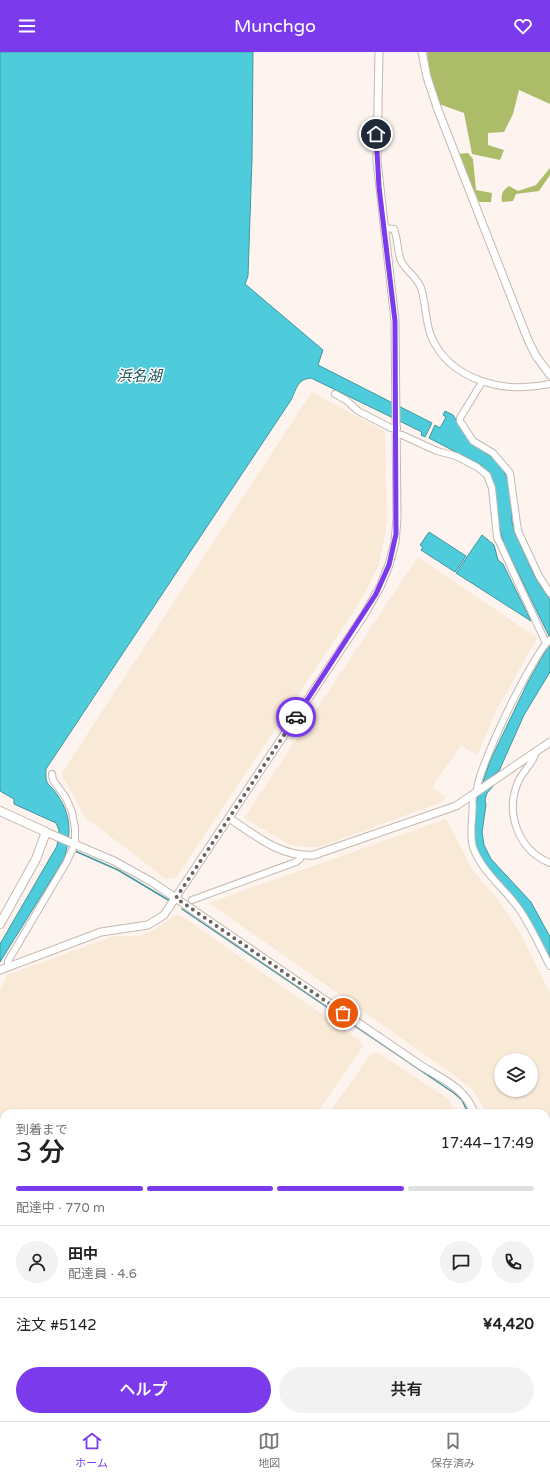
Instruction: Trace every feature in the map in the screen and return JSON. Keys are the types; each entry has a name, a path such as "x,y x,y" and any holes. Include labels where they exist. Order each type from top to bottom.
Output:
{"main road":[{"path":"0,811 46,832 36,859 0,924"}],"street":[{"path":"0,970 101,932 148,925 164,915 364,615 383,580 392,558 397,526 397,429 395,321 376,148 379,52"},
{"path":"422,52 427,78 438,110 525,332 536,356 550,376"},
{"path":"384,228 394,229 401,262 421,287 429,330 437,346 452,366 482,382 491,385 516,387 550,384"},
{"path":"389,263 401,262"},
{"path":"482,382 460,418 460,421 473,441 493,453 510,473 518,531 539,576 550,593"},
{"path":"335,394 346,400 358,411 390,428 397,429 402,435 446,454 456,456 477,466 487,475 492,488 497,537 548,641 504,717 478,779 474,803 472,836 475,853 484,867 518,908 550,966"},
{"path":"229,818 280,850 300,855 314,855 451,808 550,742"},
{"path":"536,751 535,756 517,785 514,801 515,822 518,834 533,854 550,863"},
{"path":"8,967 8,960 66,863 73,843 75,828 72,812 66,798 54,783 52,774"},
{"path":"46,832 127,868 176,898 453,1086 465,1096 472,1109"},
{"path":"192,900 296,862 300,859 300,855"}],"shaded area":[{"path":"312,392 385,432 387,524 379,564 360,602 176,878 166,879 86,818 61,774"},
{"path":"418,557 537,638 495,713 479,751 476,755 461,745 432,787 446,797 442,802 319,847 290,845 244,818"},
{"path":"446,819 473,871 496,897 518,929 550,993 550,1109 485,1109 474,1091 451,1073 209,903"},
{"path":"180,915 359,1040 363,1046 320,1109 0,1109 0,991 7,975 114,936 140,936 156,929 173,916"},
{"path":"377,1052 447,1098 454,1109 332,1109 371,1054"}],"green space":[{"path":"427,52 550,52 550,104 519,90 513,114 504,132 488,133 488,145 504,150 500,160 472,154 464,113 439,104 431,81"},
{"path":"468,153 473,159 476,190 492,193 491,202 479,202 459,154"},
{"path":"550,168 550,175 539,191 516,194 513,201 502,202 502,193 509,186 518,191 536,185"}],"water":[{"name":"浜名湖","path":"0,52 253,52 252,159 248,276 245,284 323,350 318,365 432,423 425,437 421,435 422,432 311,378 303,380 298,384 291,400 46,769 47,782 63,804 68,819 69,834 66,851 64,859 0,962 0,944 57,846 59,830 56,823 14,804 14,799 0,791"},
{"path":"445,411 453,415 471,443 496,460 503,469 511,492 512,522 515,533 535,577 550,600 550,672 524,715 499,771 493,775 494,785 487,793 485,800 486,805 482,832 484,845 491,859 531,902 550,937 550,959 522,907 483,862 478,853 474,836 476,803 490,761 529,680 549,645 549,636 504,544 499,526 492,480 488,472 481,465 429,438 435,425 440,428 446,417 443,415"},
{"path":"429,532 466,556 455,572 421,550 423,547 420,545"},
{"path":"482,535 494,545 498,560 503,564 531,621 456,573"}],"waterway":[{"path":"75,851 118,870 170,901"},
{"path":"182,909 454,1093 462,1100 466,1109"}],"way so far":[{"path":"296,717 176,898 343,1013"}],"route":[{"path":"296,717 364,615 376,594 389,565 396,534 395,321 379,187 376,134"}]}
